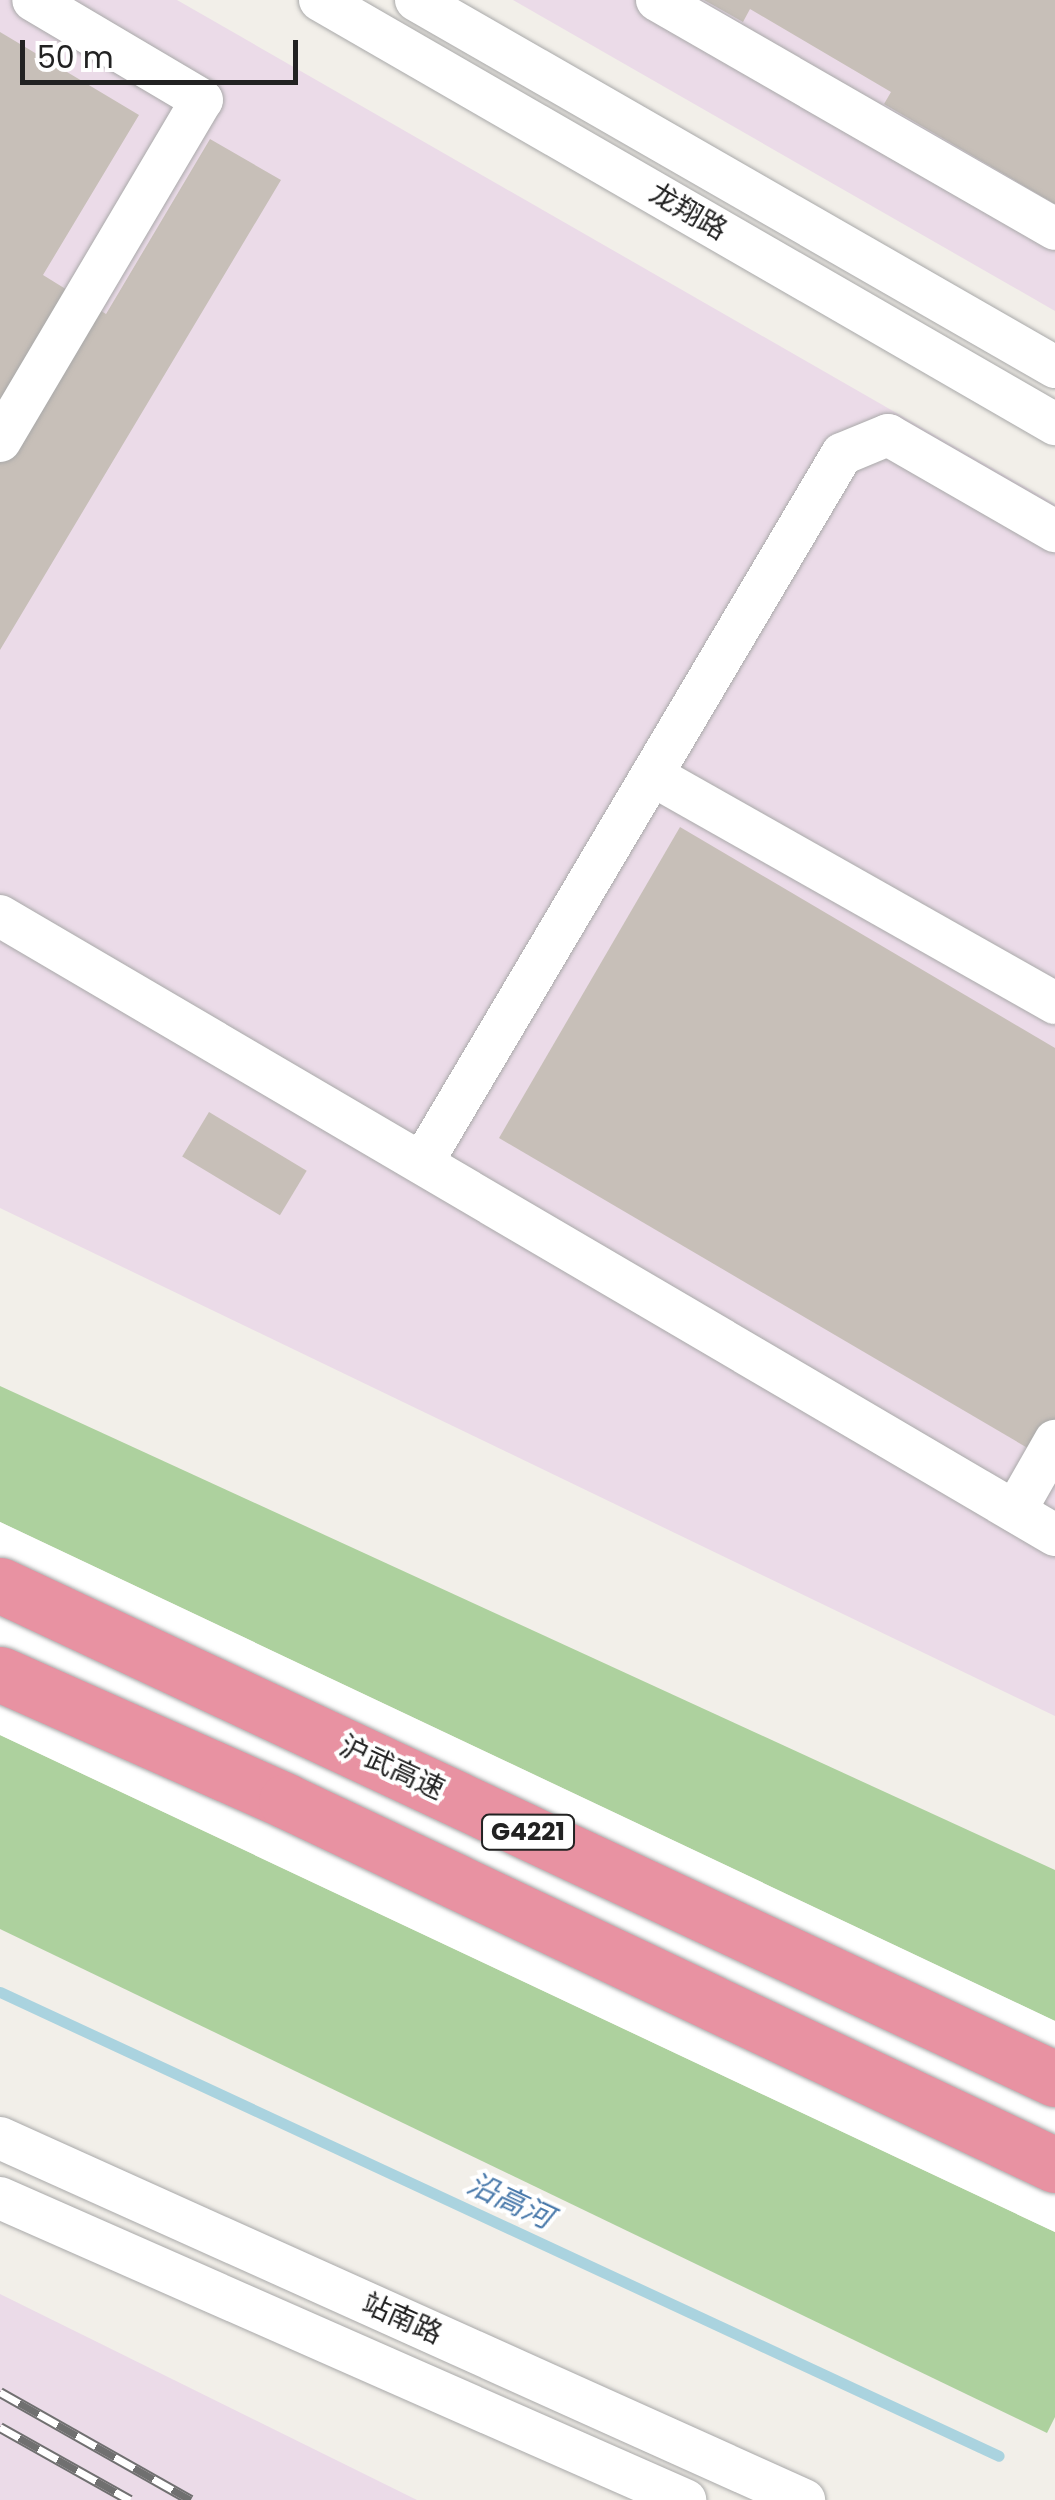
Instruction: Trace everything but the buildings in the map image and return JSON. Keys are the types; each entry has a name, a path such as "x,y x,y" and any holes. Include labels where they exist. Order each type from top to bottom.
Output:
{"highway":[{"name":"沪武高速","path":"0,1585 1055,2079"},
{"name":"G4221","path":"0,1674 286,1801 1055,2166"}],"street":[{"path":"0,441 202,100 33,0"},
{"name":"龙翔路","path":"320,0 1055,424"},
{"name":"龙翔路","path":"416,0 1055,367"},
{"path":"657,0 1055,229"},
{"path":"422,1163 842,454 888,435 1055,531"},
{"path":"652,776 1055,1004"},
{"path":"0,916 1055,1534"},
{"path":"1015,1511 1055,1441"},
{"name":"站南路","path":"0,2138 804,2500"},
{"name":"站南路","path":"0,2198 685,2500"}],"shaded area":[{"path":"0,0 177,0 1055,504 1055,1716 0,1208"},
{"path":"513,0 1055,0 1055,311"},
{"path":"0,2294 417,2500 0,2500"}],"green space":[{"path":"0,1386 1055,1870 1055,2021 0,1522"},
{"path":"0,1735 1055,2232 1055,2417 1047,2433 0,1929"}],"pier":[{"path":"0,1522 1055,2021 1055,2232 0,1735"}],"waterway":[{"name":"沿高河","path":"0,1992 999,2456"}],"railway":[{"path":"0,2392 191,2500"},
{"path":"0,2427 130,2500"}]}
